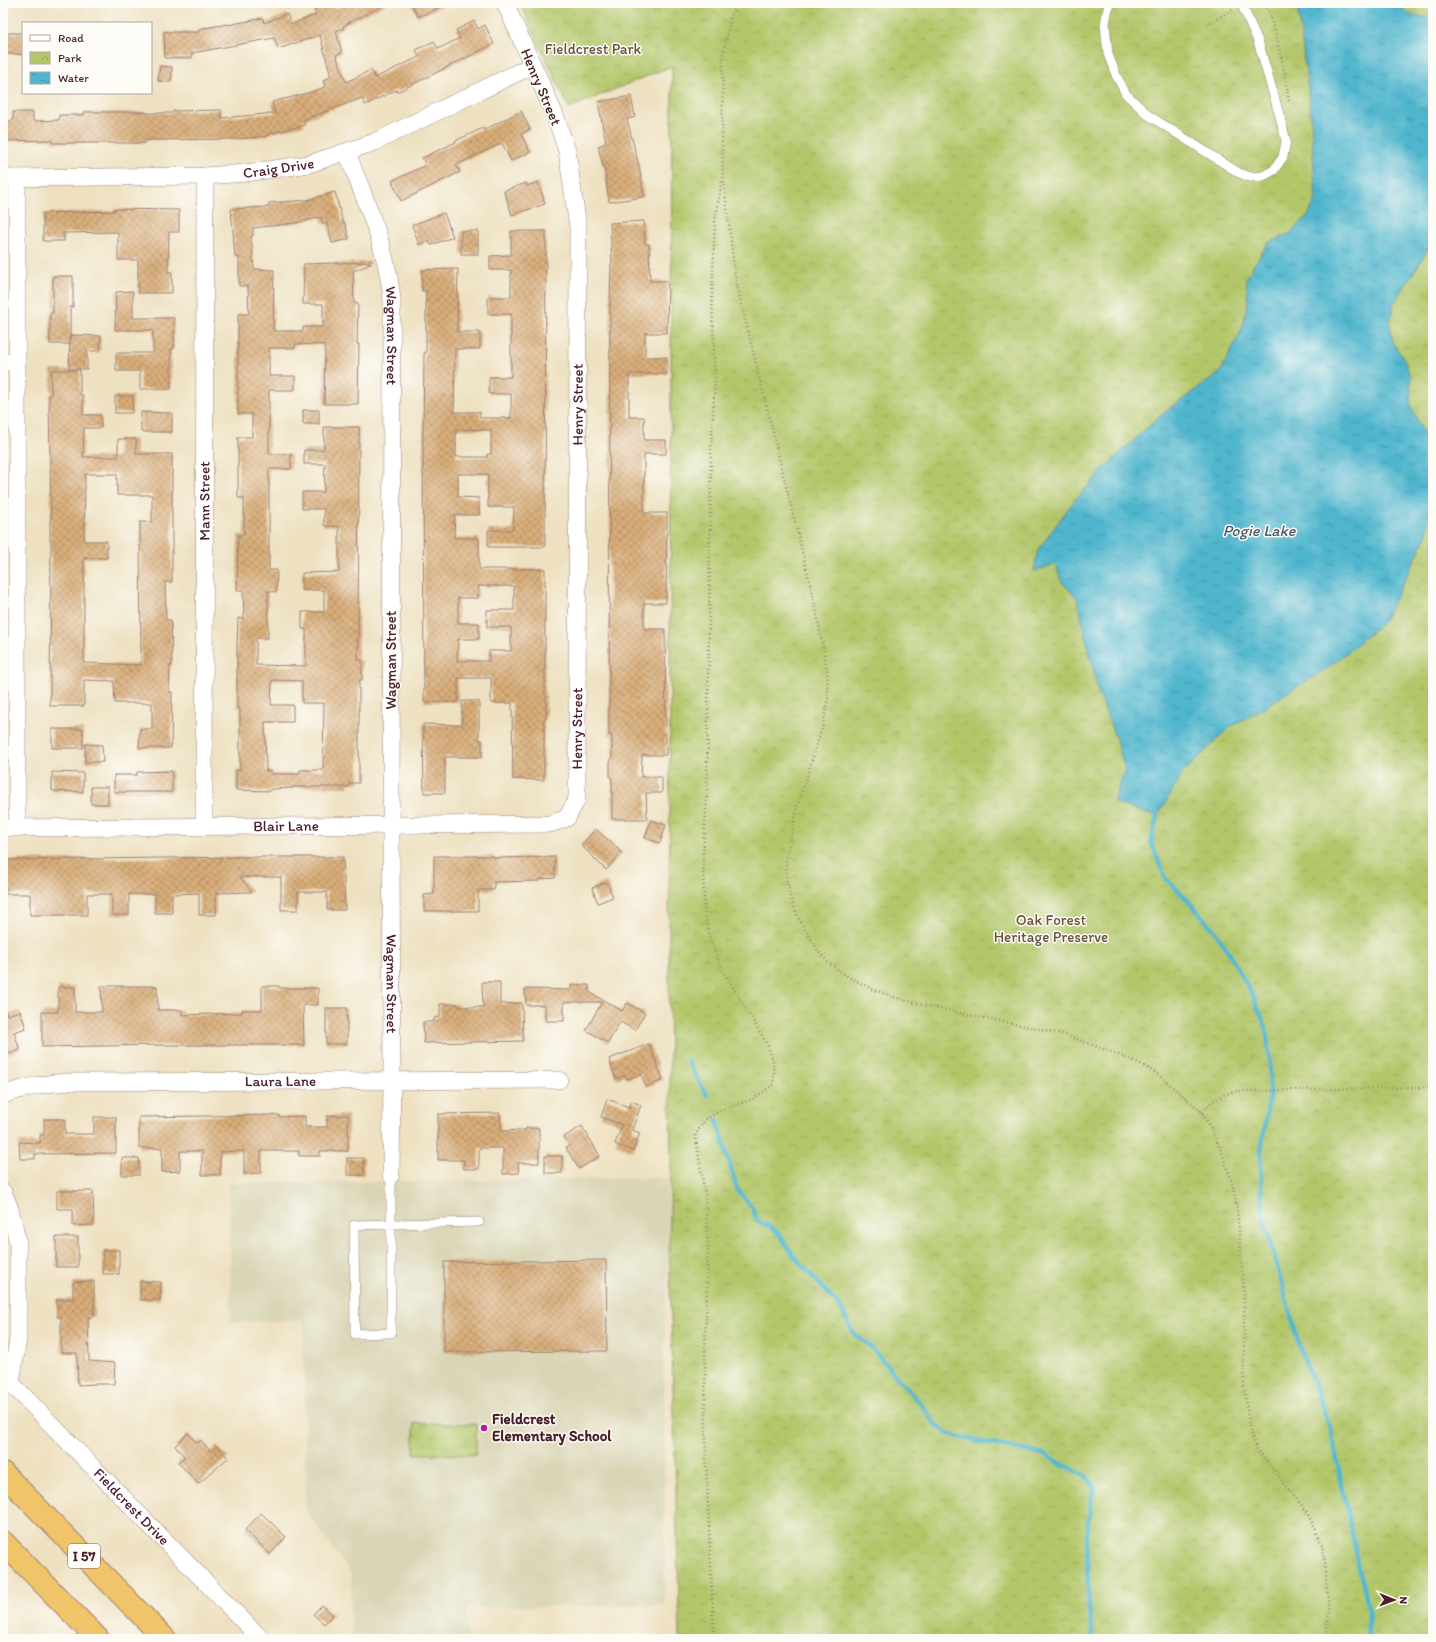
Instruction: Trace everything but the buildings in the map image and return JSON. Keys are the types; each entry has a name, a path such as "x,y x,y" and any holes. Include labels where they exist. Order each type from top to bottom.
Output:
{"highway":[{"name":"I 57","path":"3,1473 165,1639"},
{"path":"3,1542 98,1639"}],"street":[{"name":"Henry Street","path":"505,3 555,115 566,151 578,227 577,799 568,818"},
{"name":"Craig Drive","path":"10,178 205,176 246,173 309,164 375,142 533,65"},
{"name":"Wagman Street","path":"347,152 376,229 385,260 392,301 391,1175"},
{"name":"Mann Street","path":"204,826 205,176"},
{"path":"10,178 10,828"},
{"name":"Blair Lane","path":"10,828 550,824 568,818"},
{"name":"Laura Lane","path":"3,1095 22,1088 40,1084 68,1082 559,1080"},
{"path":"3,1192 10,1209 18,1243 18,1339 15,1364 7,1379"},
{"name":"Fieldcrest Drive","path":"7,1379 261,1639"}],"lane":[{"path":"1109,3 1104,24 1108,54 1116,76 1126,94 1148,115 1239,173 1250,177 1263,176 1274,170 1283,156 1286,141 1258,41 1241,3"},
{"path":"391,1175 391,1225 391,1333 355,1334 354,1225 391,1225 479,1222"}],"path":[{"path":"736,3 731,17 724,54 723,176 736,282 815,604 828,669 828,698 822,725 797,808 786,861 787,881 798,917 818,951 829,963 845,975 874,990 931,1007 1063,1034 1104,1049 1139,1063 1159,1075 1202,1112 1222,1153 1232,1182 1237,1208 1244,1293 1244,1386 1250,1432 1256,1448 1306,1512 1322,1545 1329,1608 1326,1639"},
{"path":"1207,25 1241,3"},
{"path":"1266,3 1278,42 1286,79 1290,108"},
{"path":"714,1639 706,1461 705,1354 708,1247 705,1194 695,1135 706,1119 721,1110 753,1099 773,1085 774,1073 773,1060 767,1044 722,969 710,940 704,908 703,855 707,788 711,452 715,377 712,298 715,221 723,176"},
{"path":"1202,1112 1214,1100 1225,1093 1433,1087"}],"shaded area":[{"name":"Fieldcrest Elementary School","path":"671,1178 664,1347 665,1606 467,1607 467,1639 351,1639 351,1574 306,1510 303,1320 231,1322 229,1183"}],"green space":[{"name":"Oak Forest Heritage Preserve","path":"520,3 1433,3 1433,1639 680,1639 669,1246 671,1178 669,977 672,66 569,108"},
{"path":"414,1423 476,1424 476,1455 414,1454"}],"water":[{"name":"Pogie Lake","path":"1297,3 1393,3 1414,16 1426,17 1433,12 1433,245 1429,248 1393,305 1390,324 1393,343 1404,359 1411,378 1410,402 1428,445 1431,486 1427,536 1383,622 1328,668 1229,728 1183,773 1157,817 1113,802 1125,771 1117,742 1099,695 1077,598 1061,581 1056,564 1034,571 1038,550 1070,506 1108,464 1163,413 1220,373 1242,329 1248,302 1246,278 1268,243 1289,234 1308,216 1316,199 1310,105"}],"waterway":[{"path":"1157,817 1151,842 1165,878 1187,899 1214,930 1228,951 1252,995 1266,1027 1270,1063 1270,1093 1261,1151 1261,1190 1264,1220 1300,1348 1331,1430 1369,1611 1368,1639"},
{"path":"687,1060 707,1095"},
{"path":"717,1120 737,1189 753,1209 757,1221 771,1227 780,1235 794,1256 840,1307 854,1334 870,1346 921,1404 934,1423 947,1433 963,1438 1043,1454 1087,1477 1095,1487 1090,1500 1091,1513 1087,1523 1088,1592 1093,1639"}],"place":[{"name":"Fieldcrest Elementary School","path":"484,1428"}],"park label":[{"name":"Fieldcrest Park","path":"593,49"}]}
